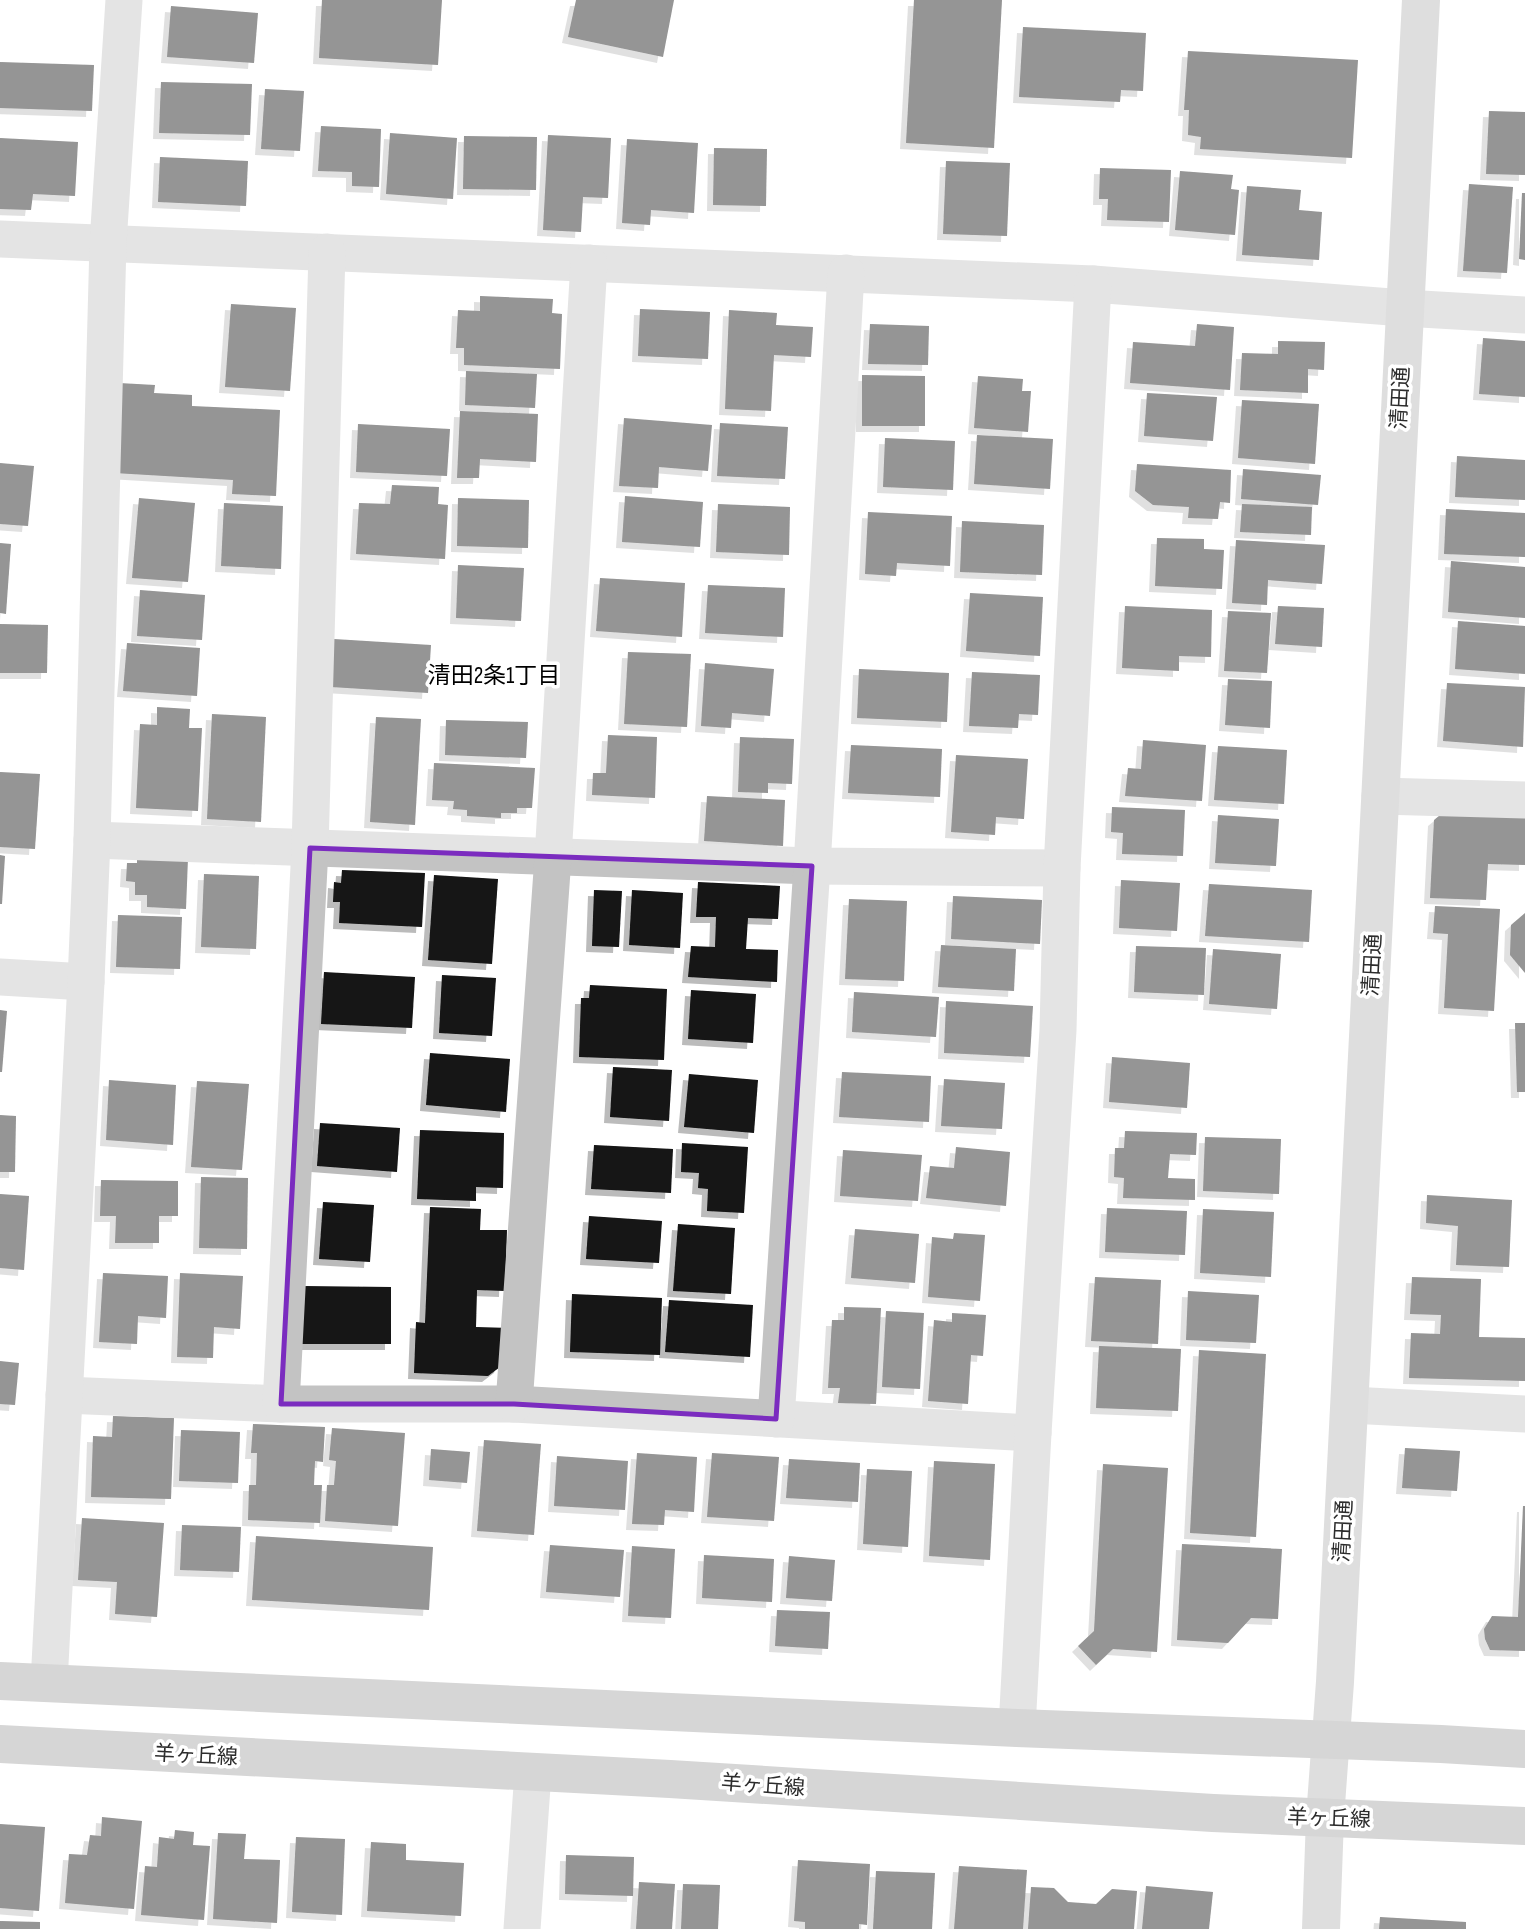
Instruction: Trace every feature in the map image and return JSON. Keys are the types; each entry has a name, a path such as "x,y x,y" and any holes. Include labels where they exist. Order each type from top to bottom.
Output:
{"main road":[{"path":"0,1681 1525,1749"},
{"name":"羊ヶ丘線","path":"0,1744 1325,1818 1525,1826"}],"street":[{"path":"49,1683 86,982 108,243 124,0"},
{"name":"清田通","path":"1321,1929 1421,0"},
{"path":"0,239 1093,284 1404,308 1525,314"},
{"path":"281,1404 310,848 327,252"},
{"path":"514,1404 553,857 590,263"},
{"path":"776,1419 812,866 846,273"},
{"path":"1017,1728 1058,1030 1062,868 1093,284"},
{"path":"1380,796 1525,800"},
{"path":"92,840 812,866 1062,868"},
{"path":"0,977 86,982"},
{"path":"64,1395 281,1404 514,1404 1033,1433"},
{"path":"1350,1405 1525,1414"},
{"path":"522,1929 533,1772"}],"highlighted area":[{"path":"310,848 812,866 776,1419 514,1404 281,1404"}],"building":[{"path":"322,0 442,0 438,65 319,58"},
{"path":"576,0 674,0 663,57 568,37"},
{"path":"914,0 1002,0 994,148 906,143"},
{"path":"171,6 258,13 254,63 167,57"},
{"path":"1023,27 1146,33 1143,91 1121,90 1120,102 1019,97"},
{"path":"1188,51 1358,60 1352,158 1200,149 1201,137 1188,135 1189,110 1184,110"},
{"path":"0,62 94,65 92,111 0,108"},
{"path":"161,82 252,84 250,135 159,133"},
{"path":"265,89 304,91 300,151 261,149"},
{"path":"1489,111 1525,112 1525,175 1486,174"},
{"path":"321,126 381,129 379,187 352,186 352,172 318,171"},
{"path":"390,133 457,138 453,199 386,194"},
{"path":"548,135 611,138 608,198 583,197 581,232 543,230"},
{"path":"464,136 537,137 536,190 463,189"},
{"path":"0,138 78,142 75,196 33,194 31,210 0,209"},
{"path":"627,139 698,143 694,213 651,210 650,225 622,223"},
{"path":"714,148 767,149 766,206 713,205"},
{"path":"160,157 248,161 246,206 158,202"},
{"path":"946,161 1010,163 1007,236 943,234"},
{"path":"1100,168 1171,170 1169,222 1107,220 1108,199 1099,199"},
{"path":"1180,171 1233,175 1231,189 1239,190 1235,235 1175,230"},
{"path":"1469,184 1513,187 1507,273 1463,271"},
{"path":"1247,186 1301,190 1299,210 1322,212 1319,260 1242,255"},
{"path":"1522,193 1525,193 1525,260 1519,259"},
{"path":"480,296 553,299 552,313 562,314 560,369 464,365 464,348 456,348 458,310 480,311"},
{"path":"231,304 296,308 290,391 225,387"},
{"path":"640,309 710,312 708,359 638,356"},
{"path":"729,310 777,313 776,325 813,327 811,357 774,355 771,411 725,409"},
{"path":"870,324 929,326 928,365 868,364"},
{"path":"1197,324 1234,327 1230,390 1130,383 1133,342 1195,346"},
{"path":"1483,338 1525,341 1525,397 1479,394"},
{"path":"1278,341 1325,342 1324,370 1308,369 1308,393 1240,390 1242,353 1278,354"},
{"path":"466,371 537,374 535,408 465,405"},
{"path":"862,375 925,376 925,426 862,426"},
{"path":"978,376 1023,379 1022,391 1031,391 1028,432 974,428"},
{"path":"119,383 155,385 154,393 192,395 192,406 280,410 276,496 232,494 233,480 114,473"},
{"path":"1147,393 1217,397 1213,441 1144,436"},
{"path":"1242,400 1319,404 1315,464 1238,458"},
{"path":"460,411 538,414 536,462 480,459 479,478 457,478"},
{"path":"624,418 712,425 708,471 659,467 658,488 619,486"},
{"path":"720,423 788,427 785,479 717,476"},
{"path":"358,424 450,429 447,476 356,472"},
{"path":"977,435 1053,439 1050,489 974,484"},
{"path":"885,438 955,441 953,490 883,487"},
{"path":"1457,456 1525,460 1525,500 1455,497"},
{"path":"0,463 34,466 28,526 0,524"},
{"path":"1137,464 1231,470 1230,503 1220,502 1218,519 1188,518 1189,507 1153,505 1135,491"},
{"path":"1243,469 1321,475 1318,505 1241,499"},
{"path":"392,485 439,487 438,504 448,505 445,559 356,554 359,503 390,504"},
{"path":"625,496 703,502 700,547 622,542"},
{"path":"139,498 195,503 188,582 132,578"},
{"path":"458,498 529,500 528,548 457,546"},
{"path":"224,503 283,506 281,569 221,566"},
{"path":"718,504 790,507 789,555 716,552"},
{"path":"1242,504 1312,507 1311,535 1240,532"},
{"path":"1446,509 1525,513 1525,557 1444,554"},
{"path":"868,512 952,516 950,566 897,563 896,576 865,574"},
{"path":"962,521 1044,525 1042,575 960,572"},
{"path":"1157,538 1204,539 1204,549 1224,550 1222,589 1155,586"},
{"path":"1236,540 1325,545 1322,584 1268,580 1267,605 1232,603"},
{"path":"0,543 11,544 6,614 0,613"},
{"path":"1451,561 1525,567 1525,618 1448,612"},
{"path":"458,565 524,568 521,621 456,618"},
{"path":"600,578 685,583 682,637 596,631"},
{"path":"708,585 785,588 783,637 705,633"},
{"path":"140,590 205,595 202,640 137,636"},
{"path":"970,593 1043,597 1040,656 966,651"},
{"path":"1125,606 1212,610 1211,657 1179,656 1179,671 1122,668"},
{"path":"1278,606 1324,608 1322,647 1275,644"},
{"path":"1228,611 1271,613 1267,673 1224,671"},
{"path":"1458,621 1525,626 1525,674 1455,669"},
{"path":"0,624 48,625 47,673 0,673"},
{"path":"334,639 431,645 428,693 331,687"},
{"path":"127,643 200,648 197,696 123,691"},
{"path":"628,652 691,654 687,727 624,724"},
{"path":"705,663 774,669 770,716 732,713 731,728 701,726"},
{"path":"859,669 949,673 947,722 857,718"},
{"path":"972,672 1040,675 1038,715 1019,714 1018,728 969,726"},
{"path":"1228,679 1272,681 1270,728 1225,725"},
{"path":"1447,683 1525,687 1523,747 1443,741"},
{"path":"157,707 190,709 189,728 202,728 198,811 136,808 140,724 157,725"},
{"path":"212,714 266,717 261,822 207,819"},
{"path":"376,717 421,719 415,825 370,822"},
{"path":"446,720 528,722 526,758 445,755"},
{"path":"608,735 657,737 655,798 592,795 593,773 606,773"},
{"path":"740,737 794,739 792,784 768,783 768,793 738,792"},
{"path":"1143,740 1206,745 1202,801 1125,796 1128,768 1141,769"},
{"path":"851,745 942,749 940,797 848,793"},
{"path":"1218,746 1287,750 1284,804 1214,800"},
{"path":"956,755 1028,759 1024,819 996,817 995,835 951,832"},
{"path":"434,763 535,768 532,808 517,808 517,813 501,813 501,818 467,816 467,810 453,809 454,801 432,800"},
{"path":"0,772 40,774 35,849 0,847"},
{"path":"707,796 785,800 783,846 704,841"},
{"path":"1112,807 1185,810 1183,856 1122,854 1123,833 1111,832"},
{"path":"1445,811 1525,815 1525,865 1488,864 1486,900 1430,898 1434,820"},
{"path":"1218,815 1279,819 1276,866 1215,863"},
{"path":"0,855 5,856 2,904 0,904"},
{"path":"137,857 188,858 186,909 147,907 147,895 135,895 135,882 126,881 127,863 137,863"},
{"path":"342,870 425,873 422,927 339,923 340,902 333,902 334,882 341,883"},
{"path":"204,874 259,876 256,949 201,947"},
{"path":"434,875 498,879 492,964 428,960"},
{"path":"1121,880 1180,883 1177,931 1119,928"},
{"path":"698,882 780,886 778,919 748,918 746,949 778,950 777,982 688,977 691,946 715,947 716,917 696,917"},
{"path":"1209,884 1312,890 1309,942 1205,936"},
{"path":"594,890 622,891 619,947 592,946"},
{"path":"632,890 683,893 680,948 629,945"},
{"path":"953,896 1042,900 1040,944 951,939"},
{"path":"849,899 907,901 904,981 845,979"},
{"path":"1435,906 1500,909 1494,1011 1444,1008 1448,934 1433,933"},
{"path":"1525,913 1525,973 1510,955 1511,925"},
{"path":"118,915 182,917 180,969 116,967"},
{"path":"941,945 1016,949 1014,991 938,987"},
{"path":"1136,946 1206,948 1204,995 1134,992"},
{"path":"1213,949 1281,954 1277,1009 1209,1004"},
{"path":"324,972 415,977 412,1028 321,1024"},
{"path":"442,975 496,978 492,1036 439,1033"},
{"path":"590,985 667,989 664,1060 579,1057 581,998 589,998"},
{"path":"691,990 756,994 753,1043 688,1039"},
{"path":"854,992 939,997 936,1037 852,1032"},
{"path":"946,1001 1033,1006 1030,1057 944,1053"},
{"path":"0,1010 7,1011 2,1072 0,1072"},
{"path":"1515,1023 1525,1023 1525,1092 1517,1092"},
{"path":"430,1053 510,1059 506,1112 426,1105"},
{"path":"1112,1057 1190,1063 1187,1108 1109,1102"},
{"path":"613,1067 672,1070 669,1121 610,1117"},
{"path":"842,1072 931,1076 929,1122 839,1117"},
{"path":"689,1074 758,1080 754,1133 684,1127"},
{"path":"944,1079 1005,1083 1002,1129 941,1126"},
{"path":"109,1080 176,1085 173,1145 106,1140"},
{"path":"197,1081 249,1084 242,1170 191,1167"},
{"path":"0,1115 16,1116 15,1172 0,1172"},
{"path":"320,1123 400,1128 397,1172 317,1166"},
{"path":"420,1130 504,1133 503,1188 476,1187 476,1201 417,1199"},
{"path":"1125,1131 1197,1133 1196,1155 1170,1154 1168,1178 1195,1179 1195,1200 1123,1198 1124,1178 1114,1177 1115,1148 1124,1148"},
{"path":"1205,1137 1281,1139 1279,1194 1203,1191"},
{"path":"682,1143 748,1147 744,1213 707,1211 708,1189 698,1188 699,1173 681,1172"},
{"path":"594,1145 673,1149 671,1193 591,1189"},
{"path":"956,1147 1010,1152 1006,1206 926,1198 930,1166 954,1168"},
{"path":"843,1150 922,1155 918,1201 840,1196"},
{"path":"201,1177 248,1178 247,1249 199,1248"},
{"path":"101,1180 178,1181 178,1216 159,1216 159,1243 115,1243 116,1216 100,1216"},
{"path":"0,1194 29,1196 24,1270 0,1268"},
{"path":"1427,1195 1512,1200 1509,1267 1456,1265 1458,1226 1426,1223"},
{"path":"323,1202 374,1205 370,1262 319,1259"},
{"path":"430,1207 481,1209 480,1230 507,1230 505,1291 477,1290 476,1327 511,1328 500,1367 488,1376 414,1373 416,1322 425,1323"},
{"path":"1107,1208 1187,1211 1185,1255 1105,1252"},
{"path":"1203,1209 1274,1212 1271,1277 1200,1273"},
{"path":"589,1216 662,1221 659,1263 586,1259"},
{"path":"678,1224 735,1228 731,1294 673,1291"},
{"path":"855,1229 919,1234 915,1283 851,1278"},
{"path":"954,1233 985,1235 980,1301 928,1297 932,1237 953,1239"},
{"path":"103,1273 168,1276 166,1318 138,1316 137,1344 99,1342"},
{"path":"180,1273 243,1276 240,1329 214,1327 213,1358 177,1357"},
{"path":"1095,1277 1161,1280 1158,1344 1091,1341"},
{"path":"1412,1277 1481,1279 1479,1337 1525,1338 1525,1381 1409,1378 1411,1333 1440,1334 1441,1315 1410,1314"},
{"path":"302,1286 391,1287 391,1344 301,1344"},
{"path":"1188,1291 1259,1295 1256,1343 1186,1340"},
{"path":"572,1294 662,1298 660,1355 570,1352"},
{"path":"669,1300 753,1305 750,1357 665,1352"},
{"path":"844,1307 881,1308 876,1404 838,1403 840,1388 828,1388 832,1320 844,1320"},
{"path":"886,1311 924,1313 920,1389 882,1387"},
{"path":"952,1313 986,1315 983,1356 971,1355 968,1404 928,1401 934,1320 952,1322"},
{"path":"1099,1346 1181,1349 1178,1411 1096,1408"},
{"path":"1199,1350 1266,1354 1256,1537 1190,1533"},
{"path":"0,1361 19,1363 15,1405 0,1404"},
{"path":"113,1416 174,1418 171,1499 91,1497 93,1436 112,1437"},
{"path":"253,1424 325,1427 323,1462 315,1461 314,1485 322,1485 320,1523 248,1520 249,1485 256,1485 257,1453 251,1453"},
{"path":"332,1428 405,1433 398,1526 325,1521 327,1485 334,1485 336,1461 329,1460"},
{"path":"181,1430 240,1432 238,1483 179,1481"},
{"path":"484,1440 541,1444 534,1535 477,1531"},
{"path":"1405,1448 1460,1451 1457,1491 1402,1488"},
{"path":"431,1449 470,1452 467,1483 429,1480"},
{"path":"637,1453 697,1457 694,1512 665,1510 664,1525 632,1524"},
{"path":"712,1453 779,1457 774,1521 707,1517"},
{"path":"557,1456 628,1461 625,1510 554,1506"},
{"path":"789,1459 860,1463 858,1502 786,1498"},
{"path":"934,1461 995,1464 990,1560 929,1556"},
{"path":"1103,1464 1168,1468 1157,1652 1113,1649 1096,1665 1078,1646 1094,1631"},
{"path":"867,1469 912,1471 908,1547 863,1544"},
{"path":"1523,1506 1525,1651 1490,1650 1484,1629 1492,1616 1518,1617"},
{"path":"82,1518 164,1523 157,1617 115,1614 117,1582 78,1580"},
{"path":"182,1525 241,1527 239,1572 180,1570"},
{"path":"256,1536 433,1547 429,1610 252,1600"},
{"path":"1182,1544 1282,1549 1278,1619 1251,1618 1228,1643 1177,1640"},
{"path":"550,1545 624,1550 620,1597 546,1592"},
{"path":"632,1546 675,1549 671,1618 628,1616"},
{"path":"704,1555 774,1559 772,1602 702,1598"},
{"path":"789,1556 835,1560 832,1601 786,1598"},
{"path":"777,1610 830,1612 828,1649 775,1646"},
{"path":"102,1817 142,1821 134,1909 65,1903 69,1854 87,1855 90,1835 101,1836"},
{"path":"0,1824 45,1827 39,1911 0,1908"},
{"path":"175,1830 194,1832 193,1845 210,1846 204,1920 141,1915 145,1866 157,1867 159,1837 174,1839"},
{"path":"218,1833 246,1834 244,1859 280,1860 277,1923 213,1919"},
{"path":"296,1837 345,1839 342,1915 292,1912"},
{"path":"371,1842 406,1844 406,1860 464,1863 461,1916 367,1911"},
{"path":"566,1855 634,1857 633,1896 565,1894"},
{"path":"798,1860 870,1864 867,1925 859,1924 859,1929 805,1929 805,1922 794,1921"},
{"path":"959,1866 1027,1870 1023,1929 954,1929"},
{"path":"876,1871 935,1873 932,1929 873,1929"},
{"path":"639,1882 675,1884 672,1929 636,1929"},
{"path":"683,1884 720,1885 718,1929 681,1929"},
{"path":"1146,1886 1213,1892 1209,1929 1142,1929"},
{"path":"1031,1887 1054,1888 1068,1902 1096,1904 1112,1889 1137,1891 1134,1929 1028,1929"},
{"path":"1380,1917 1466,1922 1466,1929 1379,1929"},
{"path":"0,1921 40,1922 40,1929 0,1929"}],"district":[{"name":"清田2条1丁目","path":"494,675"}]}
